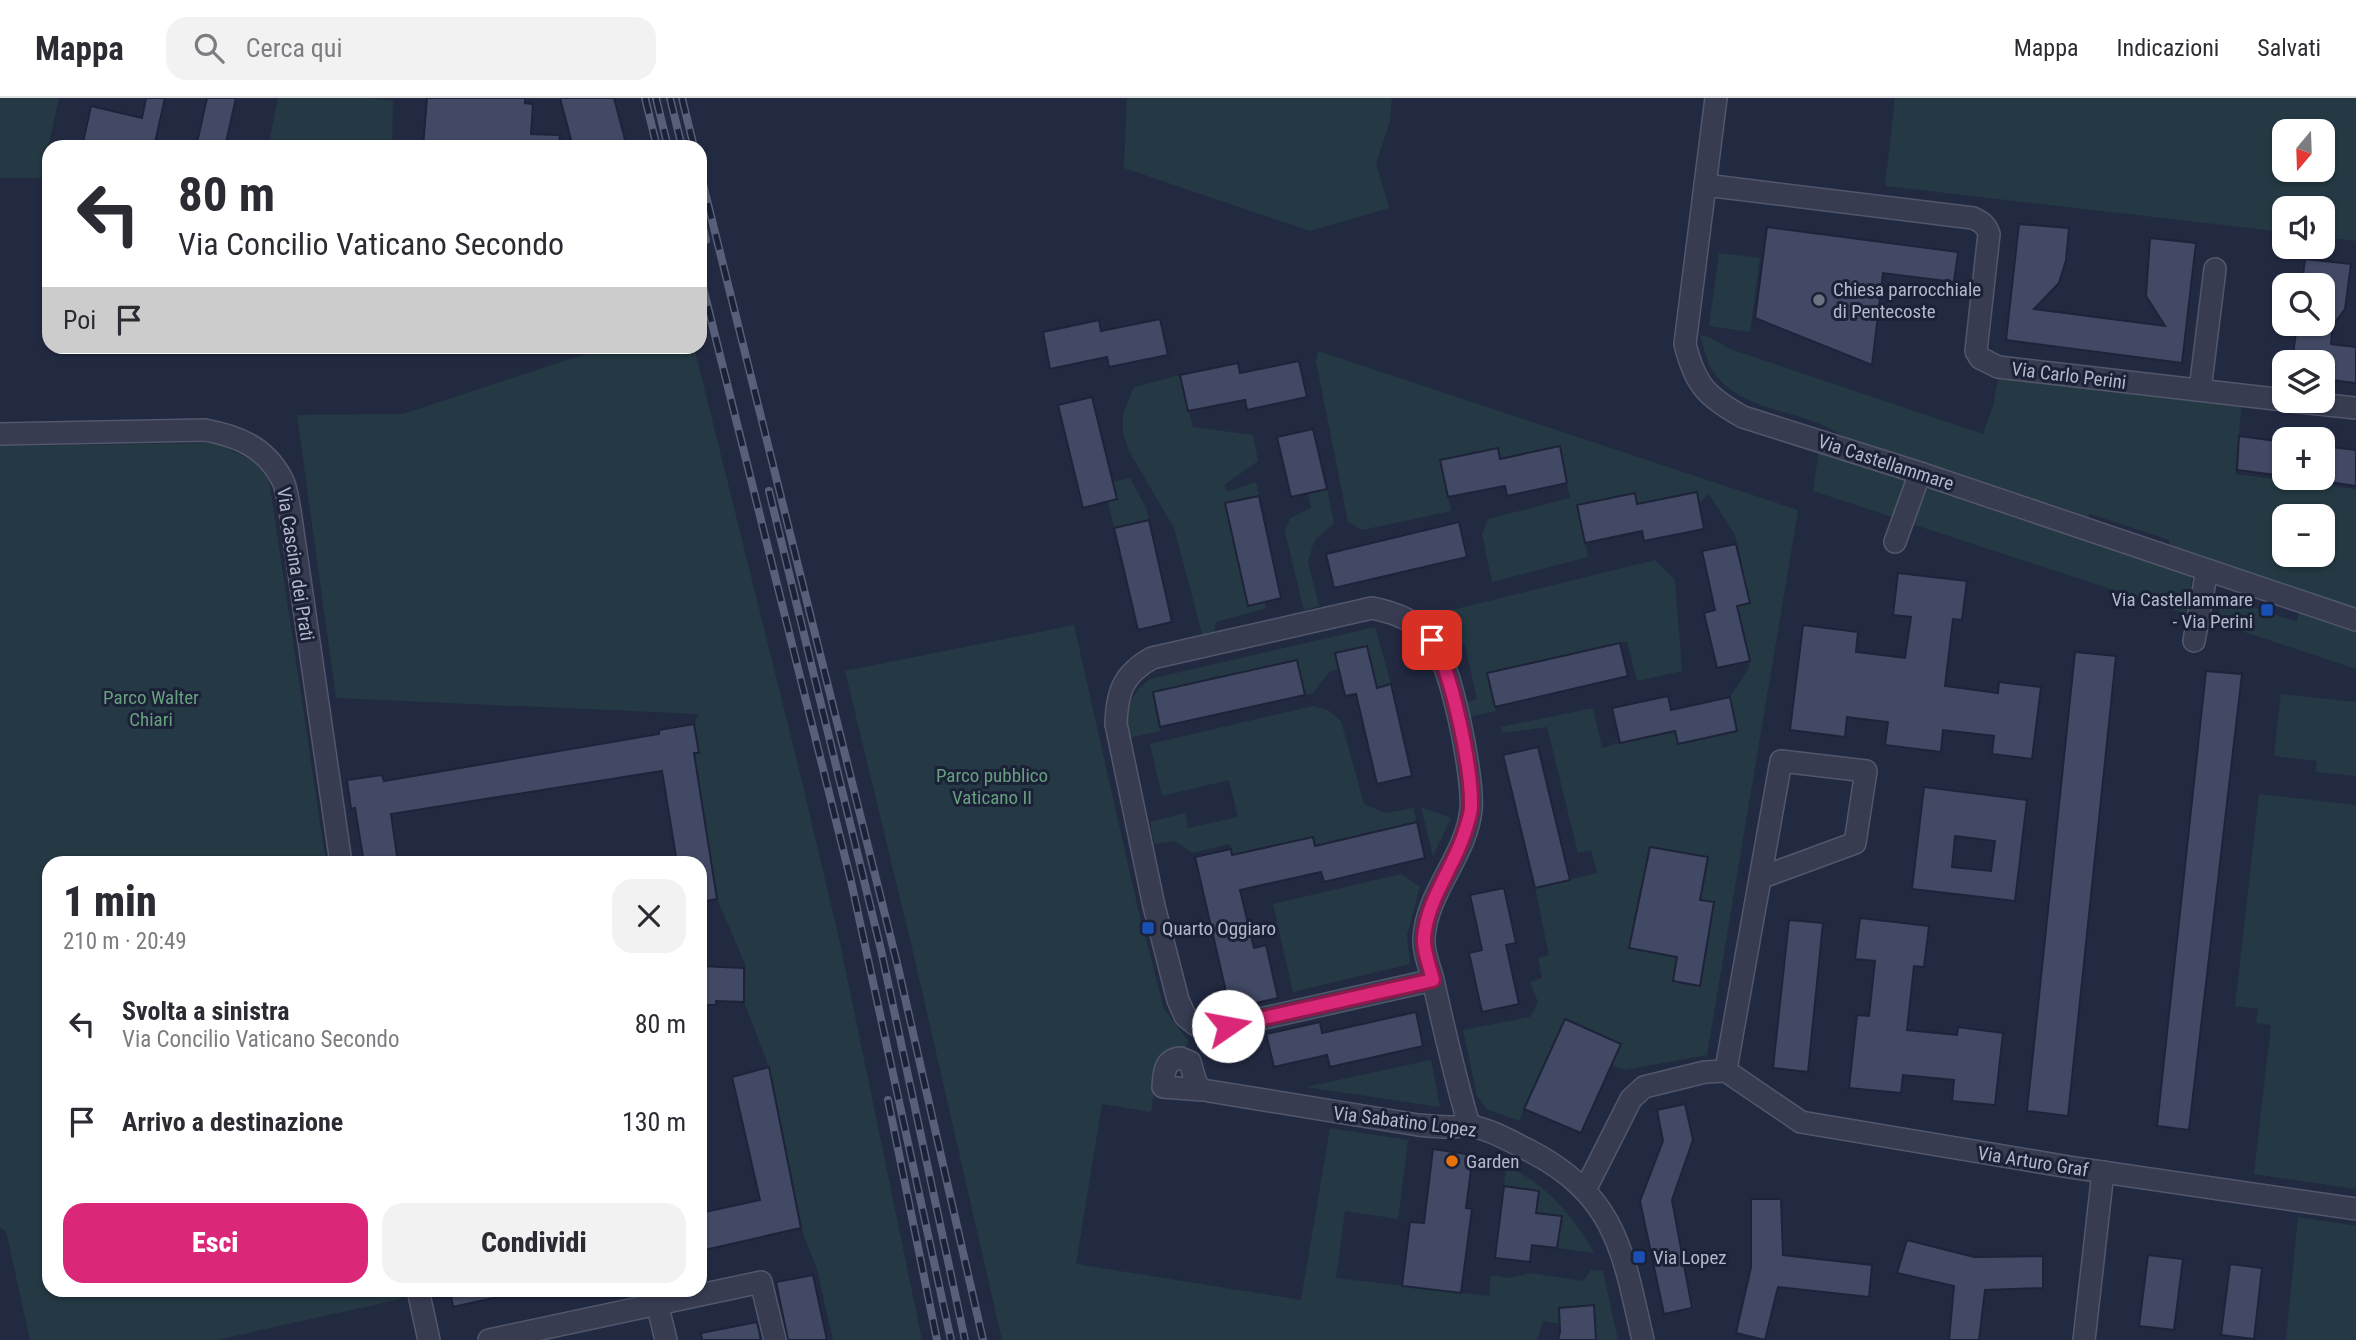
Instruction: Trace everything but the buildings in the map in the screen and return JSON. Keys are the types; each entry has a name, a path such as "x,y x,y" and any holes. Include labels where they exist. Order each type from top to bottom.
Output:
{"street":[{"name":"Via Castellammare","path":"1716,98 1685,344 1691,369 1703,389 1718,404 1743,417 1920,473 2356,620"},
{"name":"Via Carlo Perini","path":"1705,185 1973,218 1986,226 1989,234 1976,345 1980,358 1998,366 2272,399"},
{"path":"2200,390 2216,269"},
{"path":"2335,406 2356,408"},
{"name":"Via Cascina dei Prati","path":"0,434 205,430 233,435 255,447 268,460 283,480 290,511 340,856"},
{"path":"1895,542 1920,473"},
{"path":"2194,641 2207,570"},
{"path":"1433,980 1220,1028 1196,1025 1185,1016 1178,1000 1154,905 1116,723 1117,700 1124,682 1136,667 1152,658 1372,608 1393,612 1413,621 1432,640 1442,656 1454,703 1470,780 1471,809 1465,832 1428,917 1423,940 1433,980 1469,1125"},
{"path":"1585,1190 1631,1099 1638,1091 1694,1074 1726,1071 1760,878 1781,761 1866,771 1855,843 1760,878"},
{"name":"Via Arturo Graf","path":"1726,1071 1801,1122 2103,1172 2356,1209"},
{"name":"Via Sabatino Lopez","path":"1206,1090 1418,1125 1469,1125 1540,1156 1564,1171 1585,1190 1611,1226 1621,1247 1643,1340"},
{"path":"2084,1340 2103,1172"},
{"path":"707,1293 761,1282 775,1340"},
{"path":"420,1297 429,1340"},
{"path":"489,1340 552,1333 687,1297"},
{"path":"657,1303 666,1340"}],"green space":[{"path":"0,98 59,98 50,140 42,140 41,178 0,178"},
{"path":"278,98 367,98 393,101 392,140 269,140"},
{"path":"1127,98 1392,98 1390,121 1376,163 1389,208 1310,231 1124,168"},
{"path":"1895,98 2356,98 2356,241 2335,239 2335,196 2272,196 2272,231 1885,186"},
{"path":"1719,253 1760,258 1750,332 1709,326"},
{"path":"1700,335 1730,349 1983,434 1993,406 1999,376 2242,402 2235,474 2272,479 2272,490 2335,490 2335,486 2356,489 2356,608 2169,546 2169,540 2090,514 2088,519 1849,440 1825,426 1739,395 1716,376"},
{"path":"1318,351 1798,510 1707,1055 1624,1070 1611,1065 1621,1044 1565,1019 1519,1121 1487,1109 1477,1096 1463,1030 1530,1017 1538,1002 1530,982 1542,978 1538,958 1549,955 1535,888 1597,873 1591,850 1578,853 1547,727 1503,733 1501,727 1593,708 1602,748 1730,697 1749,668 1750,661 1737,606 1750,603 1735,535 1709,494 1699,503 1696,492 1637,504 1635,494 1578,505 1588,557 1492,582 1482,534 1488,519 1570,498 1559,447 1500,459 1498,448 1441,460 1451,511 1362,530 1348,522 1316,361","holes":["1650,847 1707,857 1704,881 1686,897 1714,903 1700,986 1673,981 1680,939 1629,948 1640,889 1665,893 1646,871"]},
{"path":"586,354 696,354 840,943 922,1340 833,1340 817,1269 801,1228 769,1067 744,1002 746,966 717,899 694,753 699,752 694,724 699,714 336,698 297,415 403,414"},
{"path":"1180,375 1193,427 1253,435 1258,461 1224,485 1227,492 1256,482 1259,496 1226,503 1248,605 1265,602 1266,608 1216,622 1214,634 1203,637 1174,528 1129,451 1123,433 1123,414 1134,387"},
{"name":"Parco Walter Chiari","path":"216,443 255,462 269,480 325,856 42,856 42,1297 401,1299 216,1340 30,1340 6,1231 0,1228 0,446"},
{"path":"1819,450 1907,479 1892,517 1813,491"},
{"path":"1130,478 1146,508 1149,520 1114,528 1108,502 1117,499 1113,482"},
{"path":"1929,486 2192,575 2187,614 1912,524"},
{"path":"1327,489 1334,523 1314,541 1308,562 1319,606 1304,610 1285,532 1290,518 1311,508 1308,494"},
{"path":"1655,560 1675,580 1682,671 1637,681 1627,641 1487,673 1496,711 1468,717 1465,703 1477,699 1465,645 1452,641 1432,615"},
{"path":"2221,596 2297,622 2299,610 2356,629 2356,669 2217,623"},
{"name":"Parco pubblico Vaticano II","path":"1074,625 1138,909 1164,1009 1188,1041 1184,1054 1160,1057 1151,1112 1102,1104 1076,1264 1301,1300 1330,1128 1408,1140 1398,1219 1345,1211 1336,1278 1489,1296 1491,1275 1509,1278 1531,1273 1583,1281 1591,1270 1603,1271 1618,1340 1596,1340 1594,1305 1559,1308 1560,1324 1543,1321 1537,1340 1002,1340 845,671"},
{"path":"1375,627 1391,684 1377,688 1367,646 1335,653 1339,669 1329,672 1313,693 1305,695 1297,660 1153,692 1161,731 1127,738 1129,705 1150,679"},
{"path":"2281,694 2356,702 2356,776 2316,772 2317,761 2274,756"},
{"path":"1313,706 1328,710 1341,721 1364,804 1385,813 1413,808 1417,822 1315,846 1312,837 1257,850 1234,861 1230,844 1192,853 1175,841 1154,844 1150,822 1185,813 1188,828 1238,817 1229,780 1162,796 1150,744"},
{"path":"2259,794 2356,805 2356,1189 2254,1174 2271,1025 2256,1023 2258,1009 2235,1006"},
{"path":"1421,807 1451,818 1433,856"},
{"path":"1401,874 1420,887 1407,935 1410,964 1293,992 1273,904"},
{"path":"1431,1060 1440,1107 1306,1087"},
{"path":"1506,1165 1534,1181 1557,1202 1594,1253 1557,1248 1561,1216 1536,1213 1539,1191 1504,1186"},
{"path":"2298,1217 2356,1226 2356,1340 2286,1340"}],"railway":[{"path":"645,98 655,140"},
{"path":"656,98 666,140"},
{"path":"670,98 680,140"},
{"path":"682,98 692,140"},
{"path":"707,200 898,967 983,1340"},
{"path":"707,303 851,881 951,1340"},
{"path":"769,491 881,950 965,1340"},
{"path":"888,1100 937,1340"}],"place":[{"name":"Chiesa parrocchiale di Pentecoste","path":"1819,300"},
{"name":"Via Castellammare - Via Perini","path":"2267,610"},
{"name":"Quarto Oggiaro","path":"1148,928"},
{"name":"Garden","path":"1452,1161"},
{"name":"Via Lopez","path":"1639,1257"}],"route":[{"path":"1228,1026 1433,980 1423,940 1428,917 1465,832 1471,809 1470,780 1459,725 1442,656 1432,640"}]}
